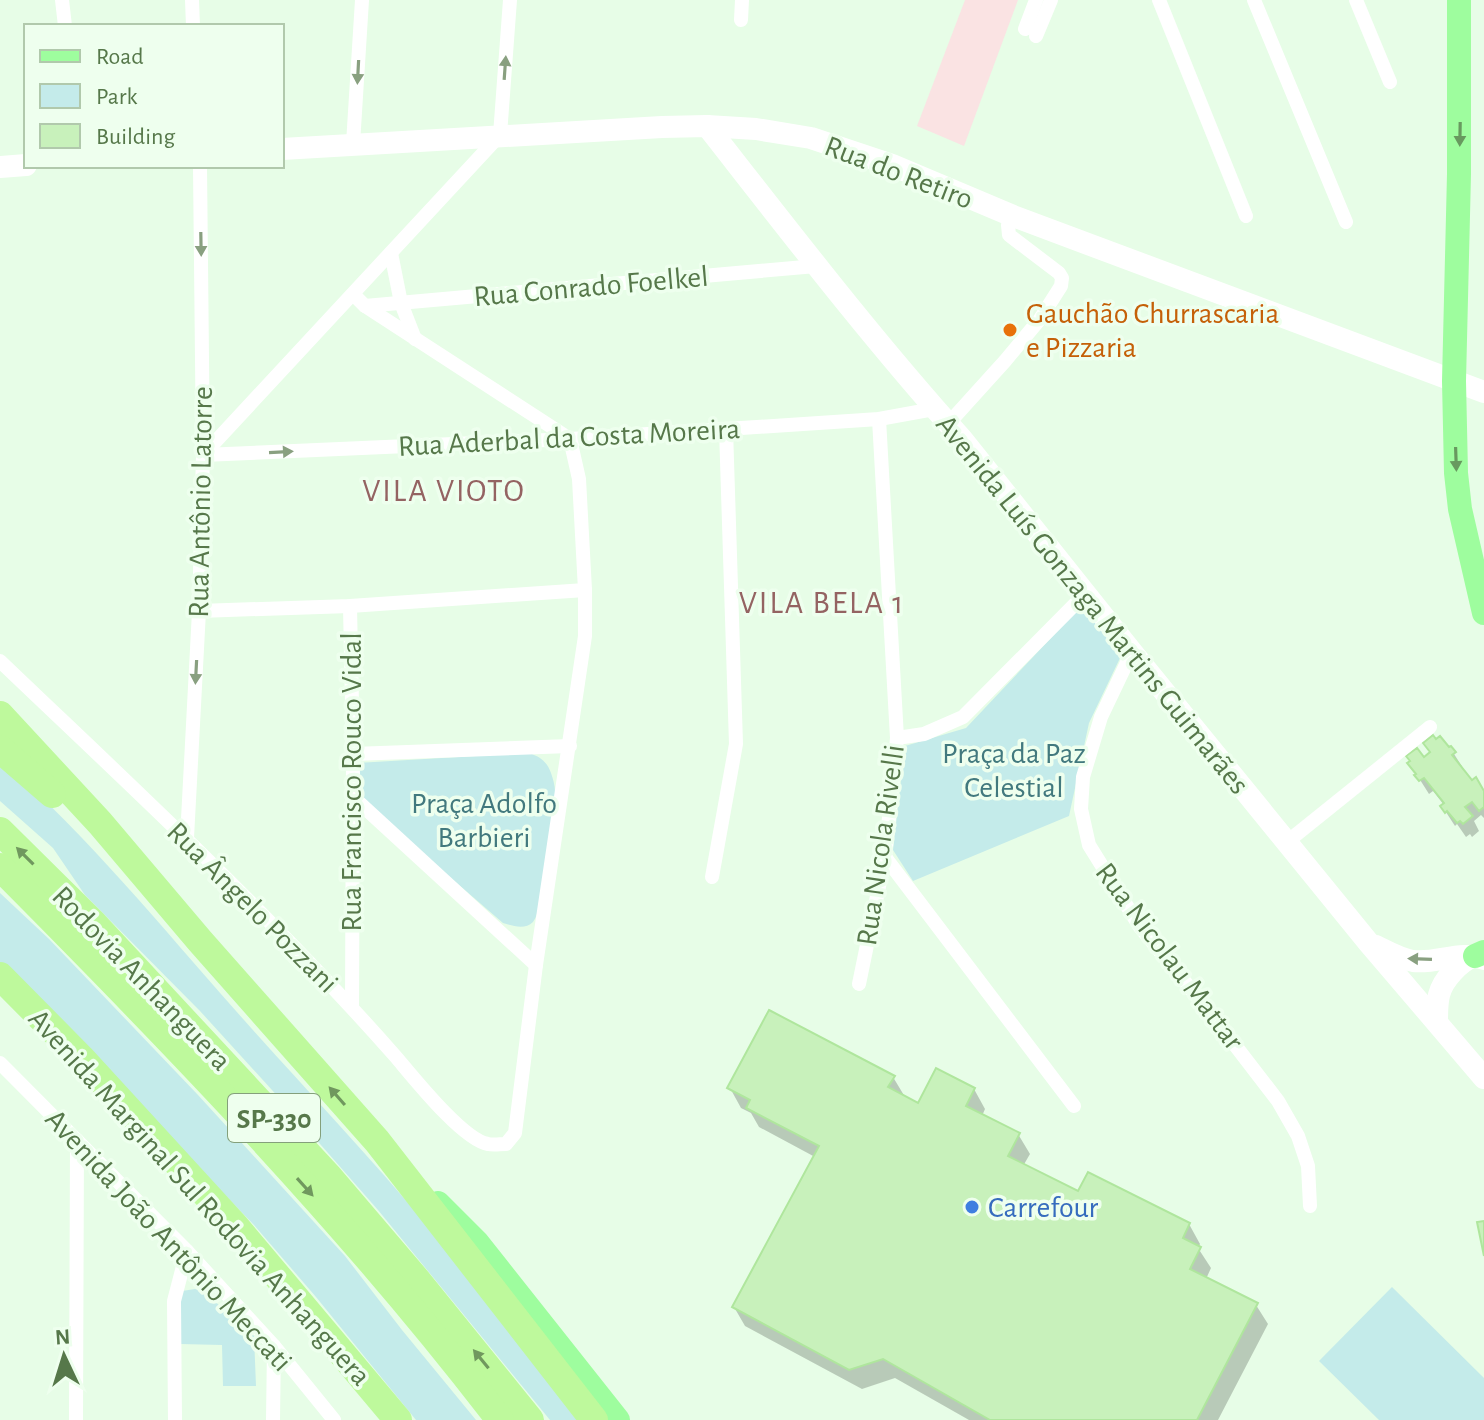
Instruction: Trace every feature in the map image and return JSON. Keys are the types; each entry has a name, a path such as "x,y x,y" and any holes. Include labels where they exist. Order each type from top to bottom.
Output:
{"highway":[{"path":"0,715 100,823 377,1141 594,1420"},
{"path":"0,749 67,807 200,941"},
{"name":"Rodovia Anhanguera","path":"0,831 94,924 329,1177 530,1420"},
{"name":"Rodovia Anhanguera","path":"0,867 144,1012 284,1163 500,1420"},
{"name":"Avenida Marginal Sul Rodovia Anhanguera","path":"1,978 81,1058 236,1227 398,1420"}],"main road":[{"path":"1459,0 1472,83 1468,386 1456,473 1460,509 1484,613"},
{"name":"Rua do Retiro","path":"284,149 707,126 756,129 811,138 892,165 1013,216 1468,386"},
{"name":"Avenida Luís Gonzaga Martins Guimarães","path":"707,126 816,266 1368,942 1484,1078"},
{"path":"0,167 24,165"},
{"path":"1368,942 1414,961 1481,955"},
{"path":"1437,1021 1440,991 1466,959 1481,955"},
{"path":"377,1141 477,1242 618,1420"}],"street":[{"path":"62,0 65,24"},
{"path":"192,0 193,24"},
{"path":"353,144 362,0"},
{"path":"203,455 500,135 510,0"},
{"path":"741,20 742,0"},
{"path":"1036,0 1031,33 1051,0"},
{"path":"1159,0 1246,216"},
{"path":"1254,0 1346,222"},
{"path":"1356,0 1390,82"},
{"name":"Rua Antônio Latorre","path":"187,838 199,611 203,455 200,168"},
{"path":"941,416 1005,361 1040,319 1061,286 1059,273 1009,235 1008,225 1013,216"},
{"path":"391,253 401,303 415,339"},
{"name":"Rua Conrado Foelkel","path":"365,306 816,266"},
{"path":"353,294 365,306 570,439 579,479 585,636 536,965"},
{"name":"Rua Aderbal da Costa Moreira","path":"203,455 570,439 941,416"},
{"name":"Rua Nicola Rivelli","path":"859,984 885,857 897,738 879,419"},
{"path":"712,877 736,744 726,429"},
{"path":"199,611 350,606 585,590"},
{"path":"897,738 924,734 963,717 1085,594"},
{"name":"Rua Francisco Rouco Vidal","path":"350,606 352,1007"},
{"name":"Rua Nicolau Mattar","path":"1132,652 1101,717 1083,777 1081,809 1089,845 1140,927 1278,1101 1298,1136 1308,1166 1310,1206"},
{"name":"Rua Ângelo Pozzani","path":"0,661 187,838 352,1007 437,1105 472,1137 487,1144 506,1144 515,1133 536,965"},
{"path":"1287,842 1430,727"},
{"path":"353,754 570,746"},
{"path":"353,797 536,965"},
{"path":"885,857 1074,1106"},
{"name":"Avenida João Antônio Meccati","path":"0,1063 187,1251 274,1346 334,1420"},
{"path":"76,1420 77,1140"},
{"path":"175,1420 174,1301 187,1251"},
{"path":"273,1420 274,1346"}],"shaded area":[{"path":"965,0 1018,0 964,146 917,126"}],"green space":[{"name":"Praça da Paz Celestial","path":"1084,603 1121,656 1089,723 1069,816 913,881 893,850 905,746 966,728"},
{"name":"Praça Adolfo Barbieri","path":"529,753 548,766 555,792 541,899 533,922 526,926 503,923 356,796 357,763"},
{"path":"0,759 93,849 379,1170 465,1272 579,1420 550,1420 378,1210 292,1112 200,1011 85,895 53,848 0,801"},
{"path":"0,893 49,939 198,1095 345,1256 476,1420 416,1420 254,1225 0,962"},
{"path":"1392,1287 1484,1378 1484,1420 1379,1420 1319,1361"},
{"path":"182,1291 203,1291 254,1336 256,1386 223,1386 222,1345 180,1344 179,1300"}],"building":[{"path":"1433,735 1436,739 1440,736 1451,746 1456,752 1452,755 1472,780 1476,777 1484,791 1484,807 1479,811 1472,802 1465,807 1473,816 1463,824 1460,821 1457,823 1447,811 1445,813 1440,806 1444,803 1424,778 1419,781 1407,763 1410,761 1406,756 1417,748 1424,757 1430,752 1423,743"},
{"name":"Carrefour","path":"769,1010 895,1076 888,1087 918,1103 936,1068 975,1088 966,1106 1020,1133 1008,1156 1078,1191 1088,1172 1190,1223 1183,1238 1201,1247 1190,1269 1258,1303 1197,1420 990,1420 883,1359 849,1370 732,1307 819,1146 746,1108 750,1100 727,1088"},
{"path":"1484,1221 1484,1256 1477,1222"}],"place":[{"name":"Gauchão Churrascaria e Pizzaria","path":"1010,330"},
{"name":"Carrefour","path":"972,1207"}],"district":[{"name":"VILA VIOTO","path":"444,490"},
{"name":"VILA BELA 1","path":"822,602"}]}
